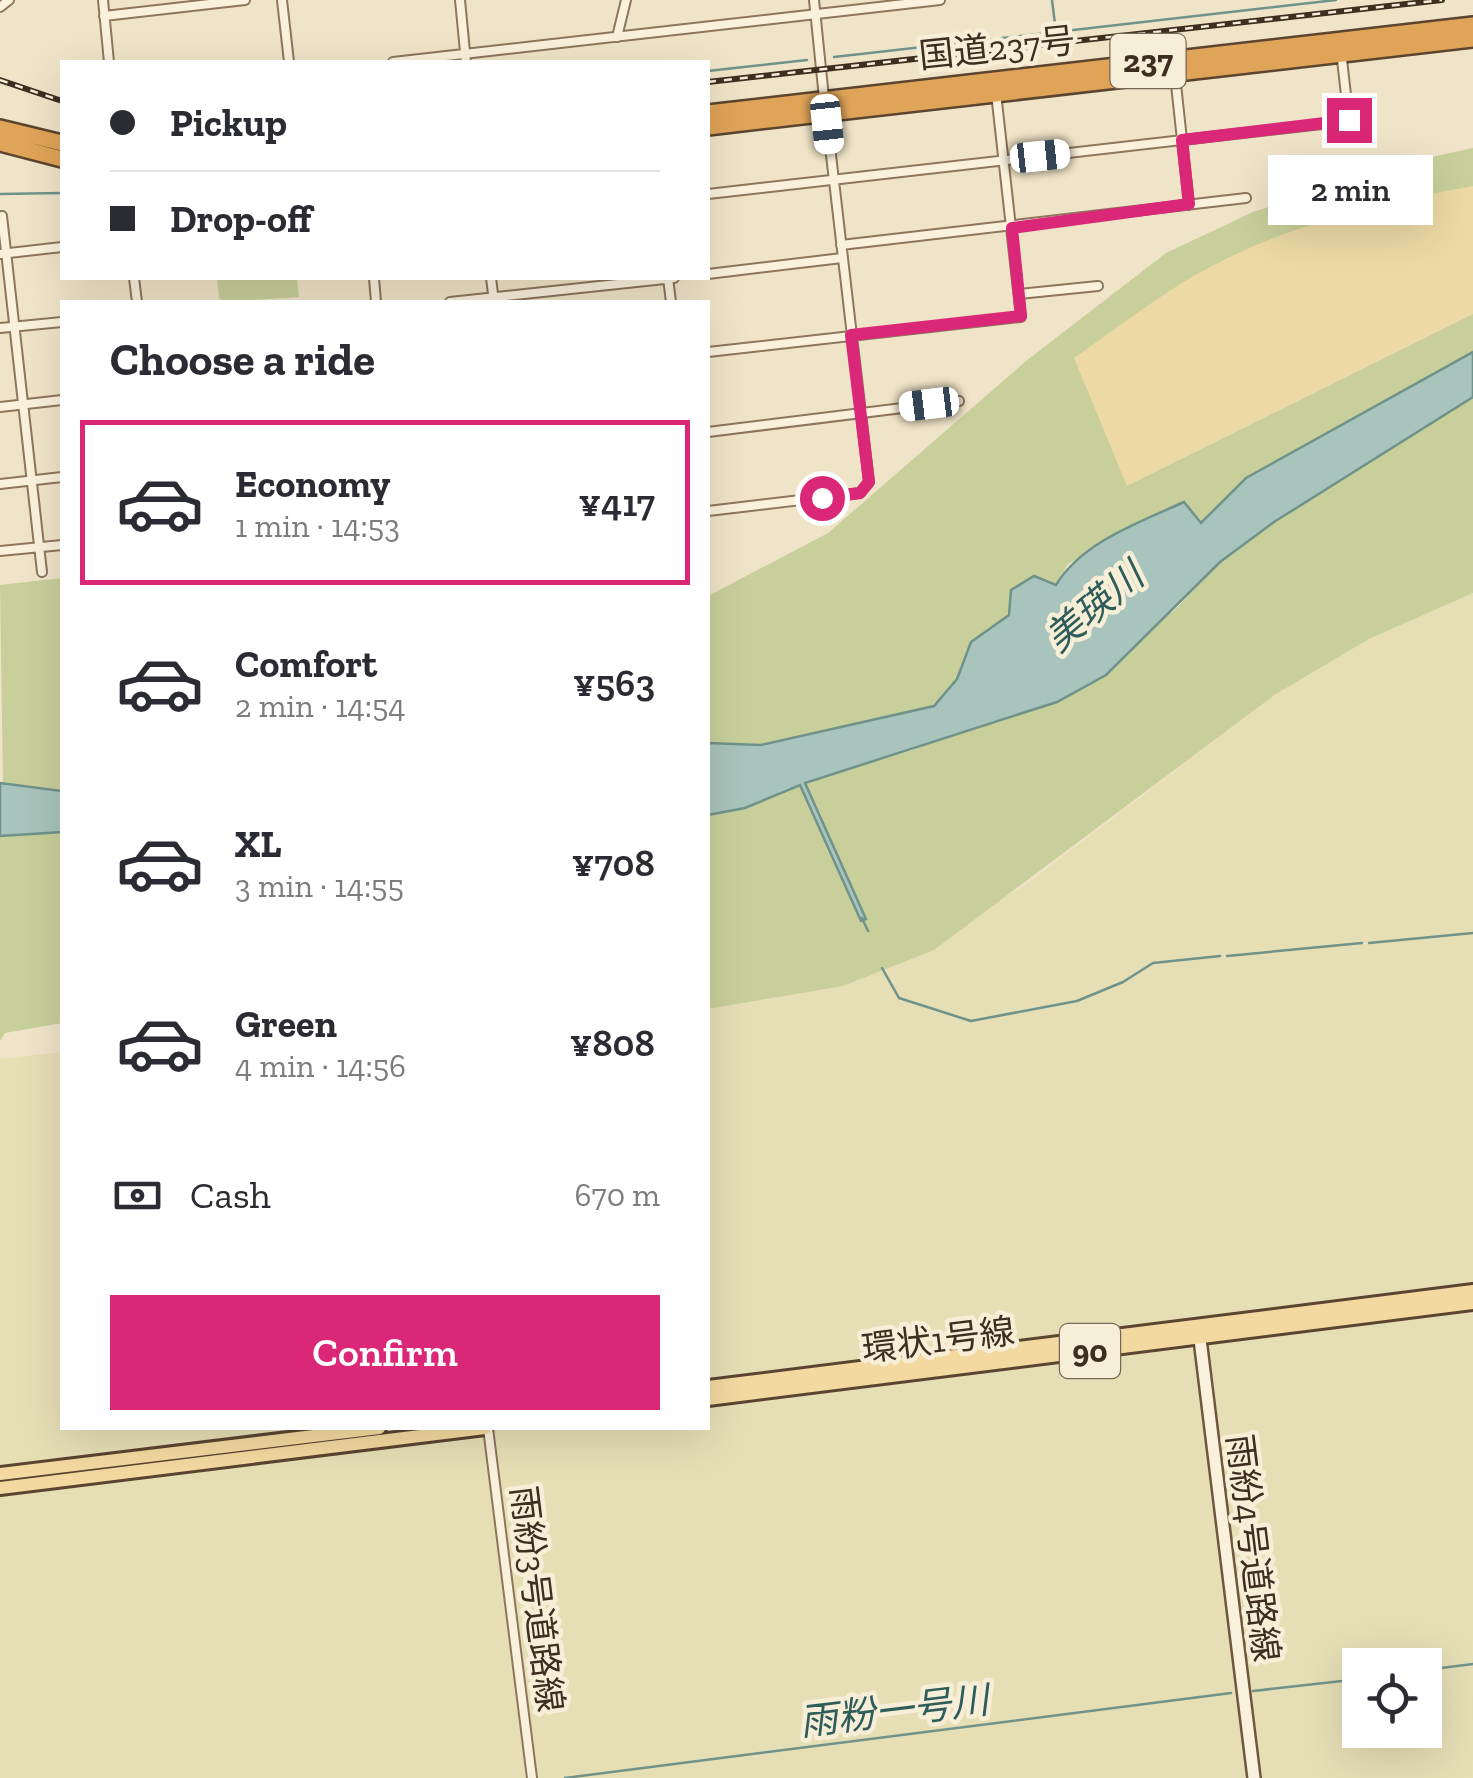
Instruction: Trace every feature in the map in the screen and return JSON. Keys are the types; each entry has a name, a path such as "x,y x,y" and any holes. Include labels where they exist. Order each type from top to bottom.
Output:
{"highway":[{"name":"国道237号","path":"1341,47 1473,25"},
{"name":"国道237号","path":"710,112 825,105 1341,47 1473,39"},
{"name":"国道237号","path":"710,127 825,105"},
{"path":"0,128 60,143"},
{"path":"0,143 60,158"}],"main road":[{"name":"環状1号線","path":"710,1400 1473,1291"},
{"name":"環状1号線","path":"710,1387 1473,1303"},
{"path":"0,1474 363,1430"},
{"path":"0,1488 471,1430"}],"street":[{"path":"0,6 9,0"},
{"path":"102,0 109,60"},
{"path":"104,16 245,0"},
{"path":"282,0 289,60"},
{"path":"460,0 466,58"},
{"path":"617,36 626,0"},
{"path":"710,511 860,493 869,482 814,0"},
{"path":"429,60 940,0"},
{"path":"710,194 1349,120 1341,47"},
{"path":"1174,65 1189,204"},
{"path":"710,352 1021,316 996,85"},
{"path":"841,245 1246,198"},
{"path":"2,216 42,572"},
{"path":"4,254 60,247"},
{"path":"710,274 842,258"},
{"path":"494,300 654,280"},
{"path":"1019,294 1098,286"},
{"path":"0,328 60,322"},
{"path":"0,407 60,400"},
{"path":"710,432 959,401"},
{"path":"0,484 60,477"},
{"path":"0,552 60,545"},
{"name":"雨紛4号道路線","path":"1198,1331 1254,1778"},
{"name":"雨紛3号道路線","path":"487,1430 532,1778"}],"shaded area":[{"path":"1473,593 1473,1778 0,1778 0,1059 60,1052 60,1430 710,1430 710,1009 843,986 1024,886 1276,694 1369,639"}],"green space":[{"path":"1473,148 1473,352 1246,478 1201,523 1183,502 1128,528 1068,564 1056,585 971,642 958,679 934,706 761,746 710,744 710,595 828,533 1026,361 1166,253 1253,212 1404,163"},
{"path":"217,280 297,280 299,297 219,298"},
{"path":"1473,397 1473,593 1369,639 1276,694 934,950 843,986 710,1009 710,815 745,808 800,784 916,749 1173,612 1220,562 1274,522"},
{"path":"60,578 60,791 3,785 0,585"},
{"path":"60,832 60,1023 5,1033 0,1041 0,836"}],"sand":[{"path":"1473,186 1473,314 1127,486 1074,358 1182,283 1251,248 1360,210"}],"water":[{"name":"美瑛川","path":"1473,352 1473,397 1274,522 1220,562 1106,675 1057,702 805,783 866,919 861,921 800,785 745,808 710,815 710,743 761,745 934,706 957,679 971,642 1009,615 1011,590 1034,576 1056,585 1096,545 1184,502 1201,523 1246,478"},
{"path":"0,783 60,791 60,832 0,836"}],"waterway":[{"path":"834,57 1056,32 1052,0"},
{"path":"1056,32 1336,0"},
{"path":"710,71 807,60"},
{"path":"0,194 60,193"},
{"path":"862,918 868,931"},
{"path":"1369,943 1473,933"},
{"path":"1227,956 1362,943"},
{"path":"882,968 899,998 971,1021 1077,1001 1123,982 1153,963 1220,956"},
{"name":"雨粉一号川","path":"1442,1668 1473,1664"},
{"name":"雨粉一号川","path":"1253,1691 1342,1681"},
{"name":"雨粉一号川","path":"565,1778 1231,1693"}],"railway":[{"path":"710,82 1442,0"},
{"path":"0,80 60,100"}],"route":[{"path":"822,498 860,493 869,482 851,335 1021,316 1012,228 1189,204 1182,140 1349,120"}]}
